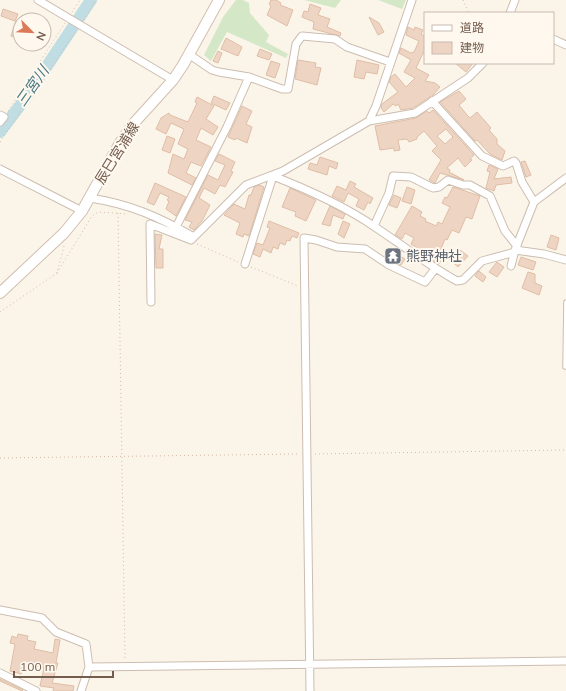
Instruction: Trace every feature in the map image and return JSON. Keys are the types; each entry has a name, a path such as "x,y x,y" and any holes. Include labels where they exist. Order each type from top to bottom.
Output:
{"main road":[{"name":"辰巳宮浦線","path":"0,294 63,235 82,211 120,143 134,123 173,80 190,55 219,0"}],"street":[{"path":"38,0 173,80"},
{"path":"369,121 376,106 412,0"},
{"path":"510,12 515,0"},
{"path":"190,55 212,70 249,77 282,89 288,89 296,44 302,36 335,39 347,47 390,62"},
{"path":"554,39 566,45"},
{"path":"151,302 150,224 191,240 201,232 246,185 273,176 369,121 415,113 468,78 482,64"},
{"path":"176,226 227,127 249,77"},
{"path":"432,101 482,156 503,166 514,161 522,182 534,202"},
{"path":"0,169 82,211"},
{"path":"273,176 328,199 374,226 435,270 460,282 482,261 516,249 566,260"},
{"path":"245,264 273,176"},
{"path":"374,226 390,193 393,176 411,177 433,188 439,187 448,180 463,185 470,185 490,196 505,231 516,249"},
{"path":"511,266 534,202 566,178"},
{"path":"90,198 115,202 133,207 176,226 194,237"},
{"path":"310,691 304,238 316,240 337,247 365,249 389,265 425,282 435,270"},
{"path":"0,610 42,618 56,632 86,644 89,667 81,691"},
{"path":"89,667 566,661"},
{"path":"0,673 36,691"}],"lane":[{"path":"565,367 566,302"}],"path":[{"path":"1,118 80,0"},
{"path":"0,142 96,0"},
{"path":"463,0 469,12"},
{"path":"0,312 57,273 92,216 98,212 118,213 133,216"},
{"path":"118,213 125,666"},
{"path":"57,273 64,244 63,235"},
{"path":"0,458 566,450"}],"green space":[{"path":"236,0 243,0 249,3 250,13 269,35 266,42 288,54 286,58 227,32 211,61 204,55 223,17"},
{"path":"304,0 341,0 335,8"},
{"path":"378,0 406,0 402,9"}],"building":[{"path":"271,0 276,0 281,3 280,5 293,10 287,26 267,15 271,6 269,4"},
{"path":"310,4 321,8 318,15 330,19 327,27 341,33 340,36 313,29 314,22 302,17 304,11 308,12"},
{"path":"3,9 12,12 12,20 1,16"},
{"path":"369,17 379,23 384,32 378,35"},
{"path":"408,27 414,30 415,27 423,30 421,34 424,36 424,51 416,68 429,75 425,81 435,83 440,87 433,95 413,108 401,110 398,104 396,106 393,104 384,112 381,108 382,104 398,92 389,82 391,77 395,74 406,87 415,78 404,72 411,60 399,53 401,48 411,53 414,52 419,41 406,35"},
{"path":"226,38 242,47 238,56 221,49"},
{"path":"260,49 272,54 269,60 257,56"},
{"path":"218,51 222,53 218,63 213,61"},
{"path":"298,60 316,63 315,67 321,68 317,85 295,79"},
{"path":"357,60 379,65 377,74 366,72 364,79 354,77"},
{"path":"271,61 280,64 275,78 266,75"},
{"path":"456,64 472,64 466,72"},
{"path":"459,91 466,99 459,105 467,115 470,118 477,112 491,128 489,130 497,139 497,144 505,151 502,160 490,154 477,140 475,141 440,102"},
{"path":"214,96 230,103 226,110 211,103"},
{"path":"197,97 214,106 206,119 218,127 213,135 201,128 196,140 211,147 201,166 191,162 186,173 196,178 192,185 168,173 173,154 184,159 188,149 178,144 184,129 171,123 166,134 156,129 161,118 169,113 170,115 188,122 197,103 195,102"},
{"path":"242,106 252,111 246,124 252,127 247,143 236,138 235,140 228,137"},
{"path":"433,110 474,155 470,159 472,160 465,167 458,158 447,168 450,170 449,172 464,180 440,173 435,183 429,180 441,160 432,151 437,146 424,131 417,137 417,139 409,142 407,139 398,140 400,150 394,151 394,148 380,150 375,126 416,118 427,111 429,113","holes":["446,129 453,137 445,144 437,136"]},
{"path":"167,136 175,139 170,153 162,150"},
{"path":"219,154 235,162 231,171 233,172 225,187 220,185 215,194 204,188 199,198 210,205 202,221 194,230 189,227 192,222 185,220 208,175 218,180 225,165 215,161"},
{"path":"320,157 338,163 336,169 329,166 327,175 308,169 310,163 317,165"},
{"path":"525,161 531,175 526,177 521,162"},
{"path":"489,165 498,169 494,179 511,177 512,183 496,185 494,191 486,188 490,172 487,171"},
{"path":"350,181 356,184 354,187 373,198 370,204 368,202 364,210 356,206 359,199 348,193 344,202 332,196 337,186 346,190"},
{"path":"155,183 186,197 176,216 166,209 169,201 167,200 169,197 160,193 154,205 147,202"},
{"path":"260,185 264,187 249,236 244,234 243,237 236,234 240,223 224,215 234,204 245,209 249,195 251,195 254,187"},
{"path":"407,187 415,190 411,204 402,201"},
{"path":"453,187 480,196 472,219 466,217 459,233 452,230 447,240 445,239 441,249 445,252 439,264 424,255 425,253 411,244 414,238 405,233 402,239 395,235 412,206 422,212 420,216 426,219 425,221 436,226 438,222 442,224 450,207 442,203 445,197 447,198"},
{"path":"290,188 316,200 306,221 295,216 296,212 282,207"},
{"path":"394,195 401,198 397,208 389,205"},
{"path":"330,206 345,214 343,219 333,215 330,226 322,224"},
{"path":"269,221 299,233 297,238 292,236 290,241 287,240 285,245 280,243 278,249 273,247 271,253 263,249 260,257 253,254 257,243 263,245 270,228 267,227"},
{"path":"343,221 350,224 344,238 338,234"},
{"path":"155,234 162,235 159,249 163,249 163,268 156,268"},
{"path":"551,235 559,238 556,250 547,247"},
{"name":"熊野神社","path":"391,248 400,253 398,255 405,259 401,265 386,257"},
{"path":"460,250 468,256 458,267 450,260"},
{"path":"521,257 536,262 533,270 518,265"},
{"path":"497,262 504,267 497,277 489,272"},
{"path":"479,271 486,277 483,282 475,276"},
{"path":"528,272 535,274 535,283 542,286 539,295 522,288"},
{"path":"18,634 28,636 27,640 36,642 34,649 53,653 55,639 60,640 56,663 58,663 52,683 74,686 73,691 53,691 54,688 40,686 44,668 24,663 21,674 10,671 15,644 10,643 12,636 17,638"},
{"path":"0,679 23,690 22,691 0,681"}],"waterway":[{"name":"三宮川","path":"0,132 25,99 91,0"}],"place":[{"name":"熊野神社","path":"393,256"}]}
